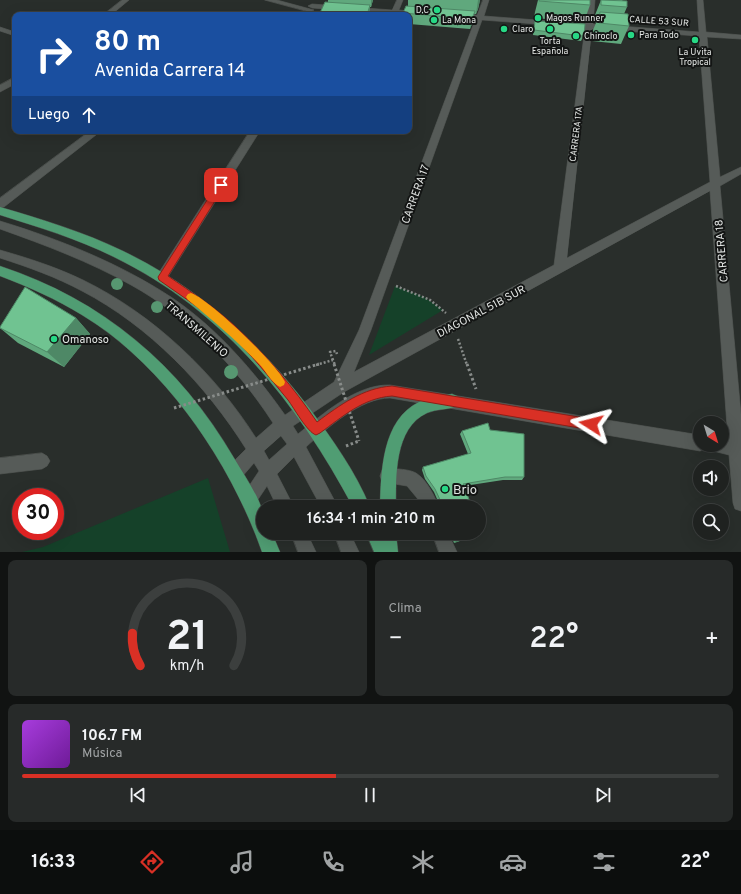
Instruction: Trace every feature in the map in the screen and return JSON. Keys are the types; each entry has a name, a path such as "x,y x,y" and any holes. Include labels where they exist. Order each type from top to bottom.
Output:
{"main road":[{"path":"0,211 119,254 162,277 232,330 266,364 302,409 316,429 358,500"},
{"path":"0,271 39,286 96,316 155,364 188,400 208,428 235,472 256,514"},
{"path":"388,500 388,476 393,448 410,417 425,407 452,401"},
{"path":"267,540 271,552"},
{"path":"377,540 383,552"},
{"path":"388,540 389,552"}],"street":[{"path":"111,12 126,0"},
{"path":"268,0 311,8 395,12 400,0"},
{"name":"CARRERA 17","path":"339,387 356,354 486,0"},
{"name":"CARRERA 17A","path":"560,268 592,0"},
{"name":"CARRERA 18","path":"700,0 739,449 741,503"},
{"path":"412,13 426,14"},
{"name":"CALLE 53 SUR","path":"449,16 741,37"},
{"path":"0,29 12,33"},
{"path":"0,89 12,82"},
{"path":"0,204 92,134"},
{"path":"162,277 253,134"},
{"name":"DIAGONAL 51B SUR","path":"235,472 254,449 282,424 302,409 339,387 741,170"},
{"name":"TRANSMILENIO","path":"0,225 104,266 137,282 167,302 208,336 239,367 282,424 326,500"},
{"path":"0,254 42,268 87,288 125,312 150,331 205,382 234,419 254,449 282,500"},
{"path":"249,498 268,473 316,429 340,411 363,398 378,392 392,391 693,442"},
{"path":"729,447 739,449"},
{"path":"0,466 42,461"},
{"path":"388,476 411,479 423,492 427,500"},
{"path":"302,540 307,552"},
{"path":"345,540 350,552"},
{"path":"443,540 448,552"}],"path":[{"path":"384,278 395,286 424,297 443,310 453,325 482,406"},
{"path":"174,408 333,360 359,441"}],"green space":[{"path":"395,286 424,297 443,310 369,355"},
{"path":"208,478 230,552 22,552 43,547 60,540 64,540 64,538"}],"building":[{"path":"590,0 590,5 539,1"},
{"path":"601,0 627,1 627,7 601,5"},
{"path":"325,2 370,5 368,12 320,12"},
{"path":"406,6 475,11 472,19 403,12"},
{"path":"600,12 628,14 629,26 599,23"},
{"path":"535,21 585,24 584,35 534,30"},
{"path":"25,287 76,318 47,352 0,328"},
{"path":"488,423 490,430 524,434 524,477 505,477 463,484 469,500 440,500 426,476 423,467 471,453 462,431"}],"slow traffic":[{"path":"191,297 232,330 266,364 280,382"}],"place":[{"name":"D.C","path":"437,10"},
{"name":"Magos Runner","path":"538,18"},
{"name":"La Mona","path":"434,20"},
{"name":"Claro","path":"504,29"},
{"name":"Torta Española","path":"550,29"},
{"name":"Para Todo","path":"631,35"},
{"name":"Chiroclo","path":"576,36"},
{"name":"La Uvita Tropical","path":"695,40"},
{"name":"Omanoso","path":"54,339"},
{"name":"Brio","path":"445,489"}],"route":[{"path":"221,185 162,277 232,330 266,364 316,429 340,411 363,398 371,394 385,391 591,424"}]}
